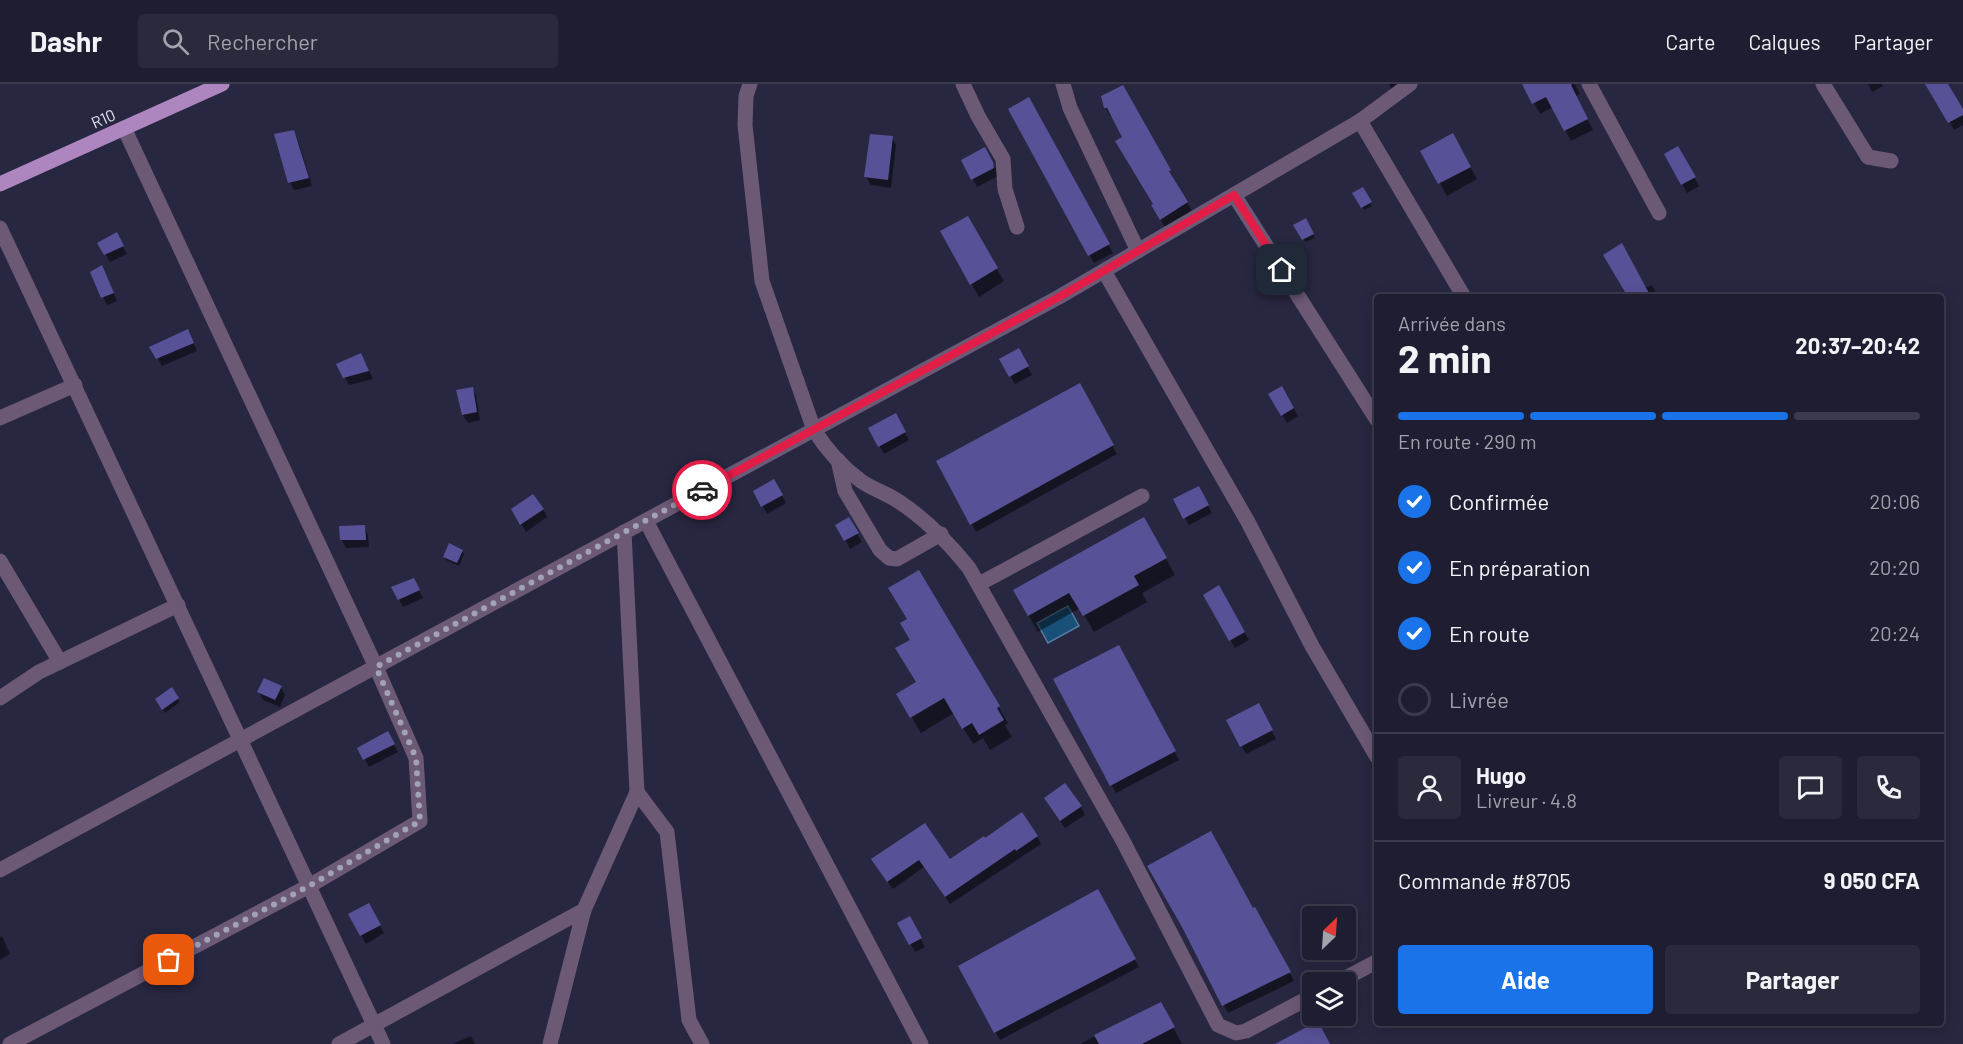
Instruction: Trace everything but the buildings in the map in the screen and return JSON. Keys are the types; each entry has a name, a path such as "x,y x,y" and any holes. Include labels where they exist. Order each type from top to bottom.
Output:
{"main road":[{"name":"R10","path":"0,184 222,84"}],"street":[{"path":"750,84 746,96 745,125 762,281 814,430 827,450 862,481 898,501 941,534 969,568 1124,841 1218,1025 1236,1033 1246,1031 1302,1001"},
{"path":"963,84 978,116 1003,159 1005,189 1017,227"},
{"path":"1063,84 1074,118 1138,251"},
{"path":"0,870 1059,297 1360,122 1410,84"},
{"path":"1589,84 1659,213"},
{"path":"1823,84 1868,157 1891,160"},
{"path":"1360,122 1462,294"},
{"path":"10,1044 309,886 420,821 416,758 376,667 124,128"},
{"path":"1234,195 1374,415"},
{"path":"0,228 383,1044"},
{"path":"1104,271 1248,522 1312,646 1374,752"},
{"path":"0,418 75,385"},
{"path":"838,460 845,491 880,550 889,558 897,559 941,534"},
{"path":"979,584 1142,496"},
{"path":"646,520 921,1044"},
{"path":"550,1044 584,910 637,792 624,532"},
{"path":"0,561 60,662"},
{"path":"0,698 39,672 178,605"},
{"path":"637,792 667,832 689,1020 702,1044"},
{"path":"339,1044 584,910"},
{"path":"1356,973 1374,963"}],"water":[{"path":"1068,606 1079,626 1048,643 1037,623"}],"way so far":[{"path":"169,960 309,886 420,821 416,758 376,667 702,490"}],"route":[{"path":"702,490 1059,297 1234,195 1282,270"}]}
